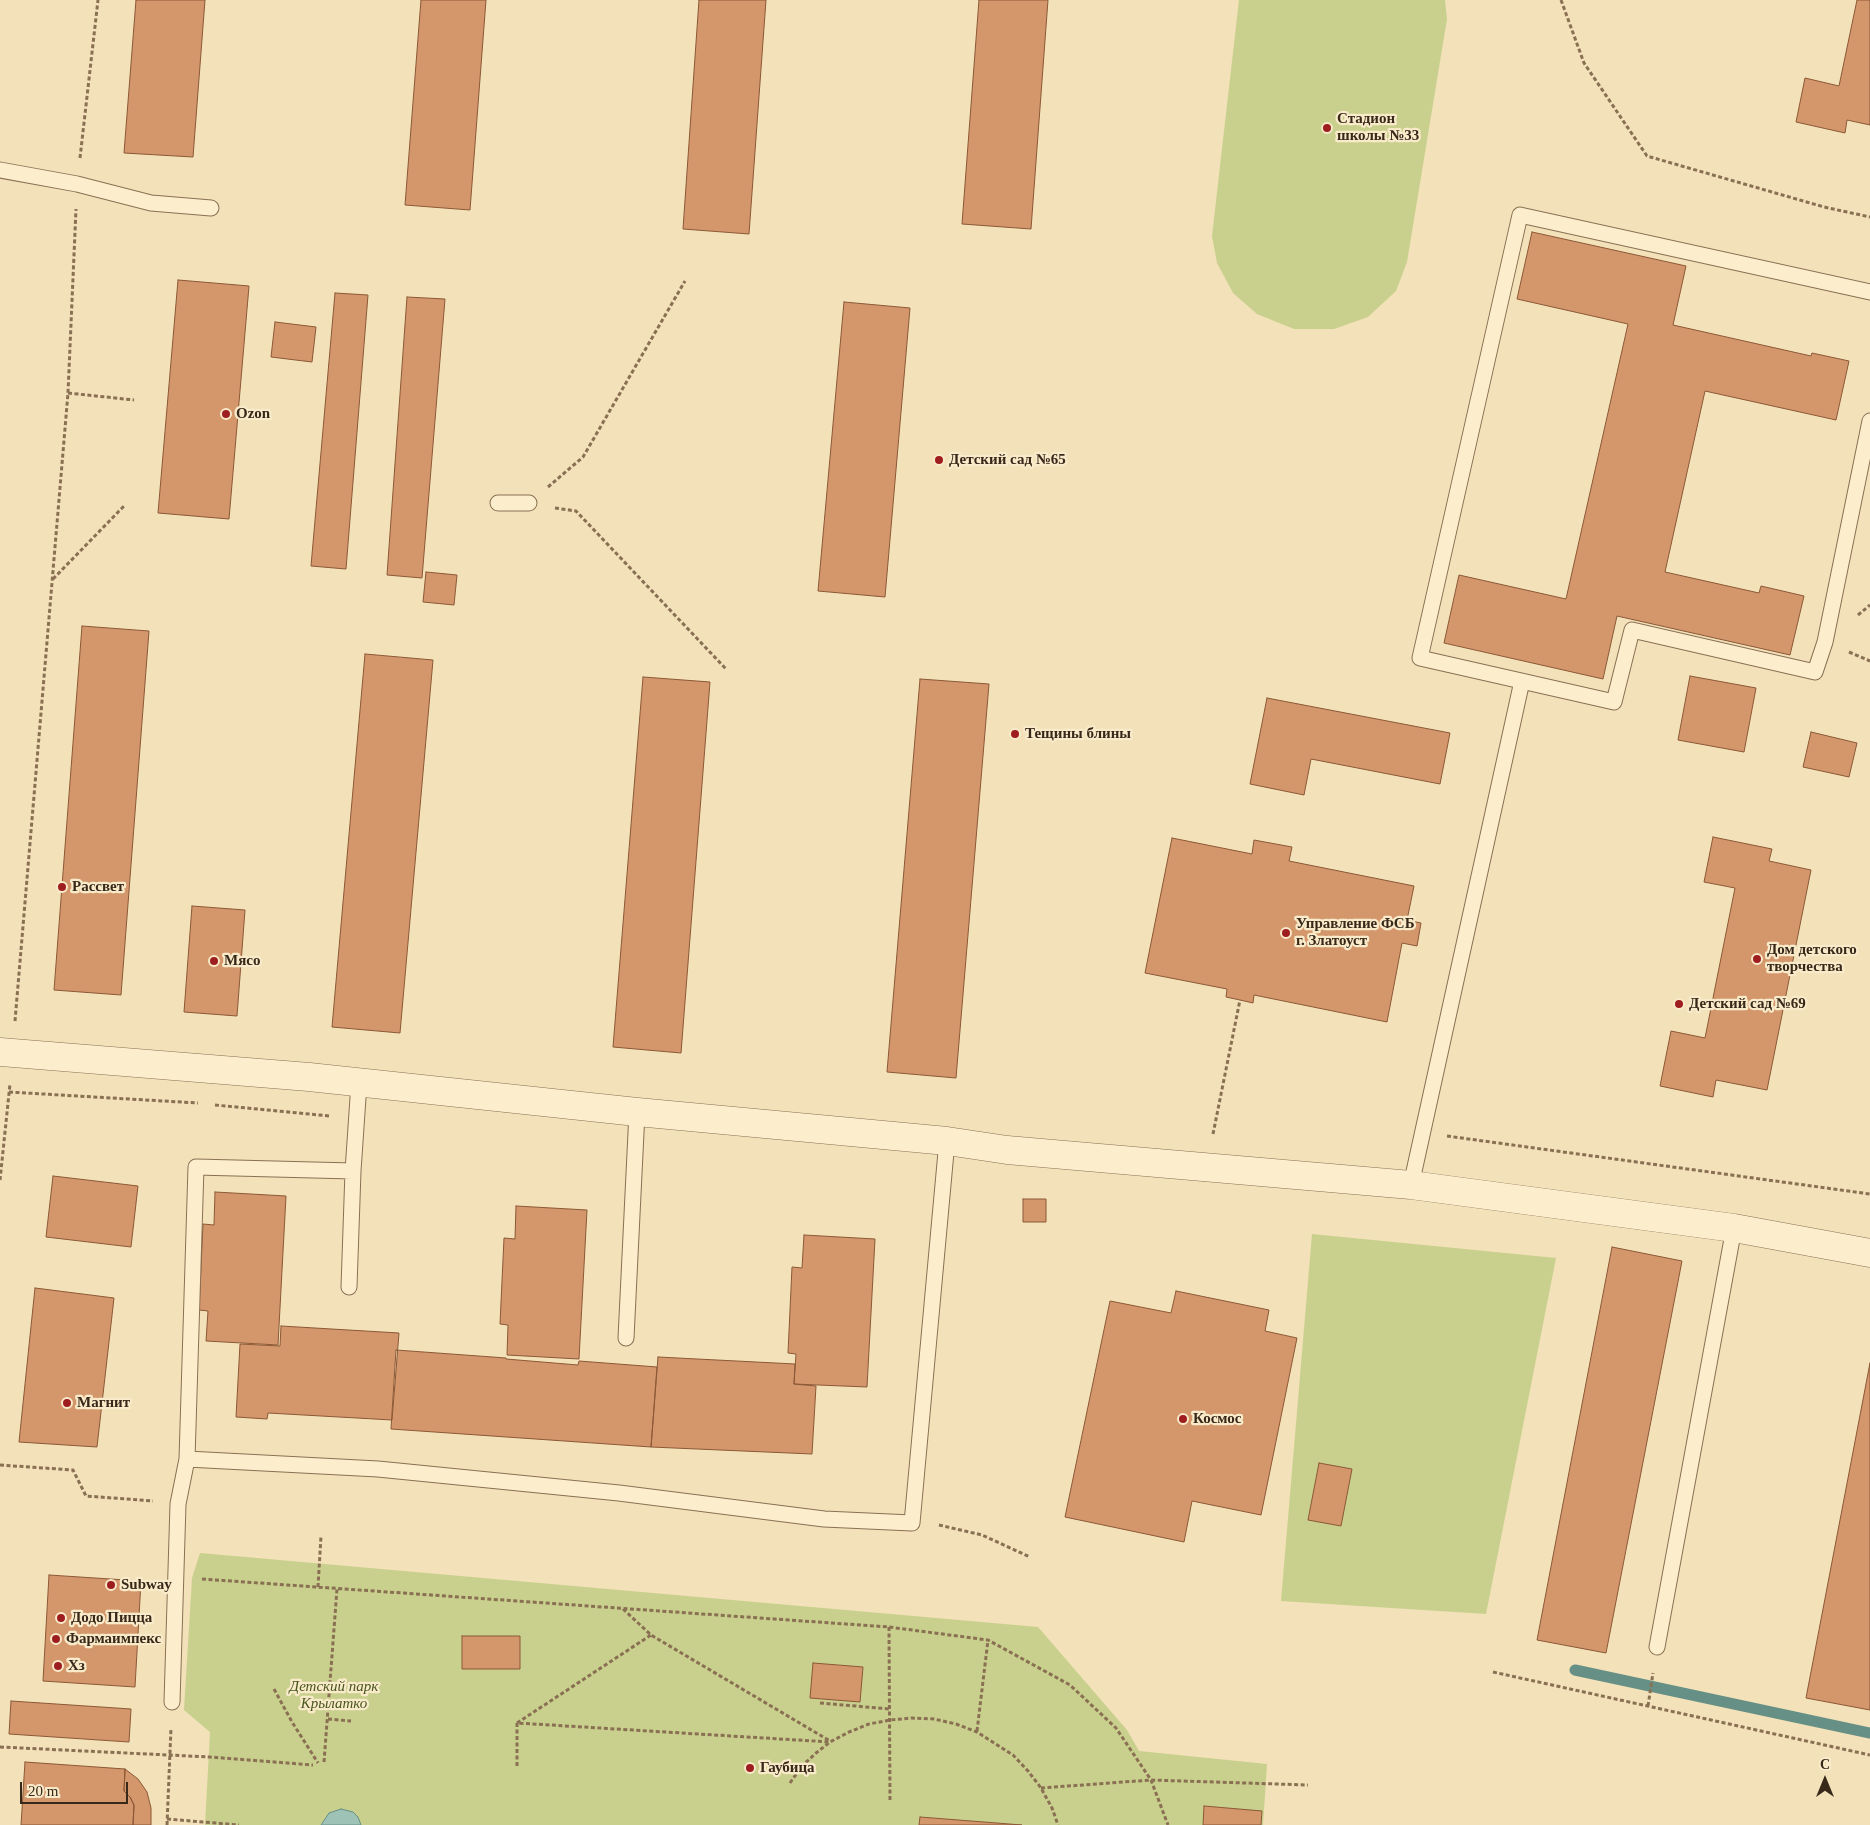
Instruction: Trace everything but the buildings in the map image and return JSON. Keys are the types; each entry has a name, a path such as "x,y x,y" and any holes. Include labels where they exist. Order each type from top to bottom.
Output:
{"street":[{"path":"6,1052 299,1076 637,1112 947,1142 1006,1150 1411,1184 1734,1228 1870,1253"}],"lane":[{"path":"0,170 77,184 151,203 211,208"},
{"path":"1870,292 1520,215 1420,658 1614,702 1632,630 1815,672 1825,642 1870,421"},
{"path":"498,503 529,503"},
{"path":"1411,1184 1522,681"},
{"path":"349,1287 353,1171 359,1083"},
{"path":"626,1338 637,1112"},
{"path":"187,1459 378,1469 619,1493 824,1518 912,1523 947,1142"},
{"path":"172,1702 178,1504 187,1459 196,1167 353,1171"},
{"path":"1658,1647 1734,1228"}],"path":[{"path":"0,1180 6,1052 68,393 77,184 98,0"},
{"path":"1561,0 1584,63 1647,156 1824,206 1870,217"},
{"path":"529,503 582,457 685,281"},
{"path":"68,393 134,400"},
{"path":"529,503 576,511 726,669"},
{"path":"52,579 125,505"},
{"path":"1206,1168 1240,1000"},
{"path":"1422,1132 1870,1194"},
{"path":"0,1465 73,1470 86,1496 178,1504"},
{"path":"939,1524 982,1535 1030,1557"},
{"path":"318,1587 321,1536"},
{"path":"177,1577 889,1627 988,1640 1070,1685 1116,1728 1150,1780 1168,1825"},
{"path":"324,1762 337,1589"},
{"path":"622,1608 651,1635 830,1742"},
{"path":"889,1627 890,1800"},
{"path":"517,1723 651,1635"},
{"path":"977,1732 988,1640"},
{"path":"1648,1706 1658,1647"},
{"path":"1493,1672 1870,1755"},
{"path":"274,1688 292,1722 318,1763"},
{"path":"167,1825 172,1702"},
{"path":"820,1704 890,1710"},
{"path":"328,1719 351,1721"},
{"path":"790,1783 802,1766 830,1742 849,1732 890,1720 934,1719 956,1724 977,1732 1013,1755 1028,1770 1041,1788 1052,1808 1058,1825"},
{"path":"517,1723 830,1742"},
{"path":"517,1723 517,1766"},
{"path":"0,1747 313,1765"},
{"path":"1041,1788 1150,1780 1308,1786"},
{"path":"167,1819 239,1825"}],"green space":[{"name":"Стадион школы №33","path":"1239,0 1445,0 1447,19 1407,262 1396,291 1368,317 1334,329 1294,329 1257,314 1233,293 1217,263 1212,236"},
{"path":"1312,1234 1556,1258 1486,1614 1281,1601"},
{"name":"Детский парк Крылатко","path":"200,1553 1038,1627 1127,1730 1139,1751 1267,1764 1263,1825 205,1825 210,1732 184,1710 192,1578"}],"water":[{"path":"341,1809 353,1812 358,1817 361,1825 321,1825 329,1813"}],"waterway":[{"path":"1575,1670 1870,1733"}],"place":[{"name":"Стадион школы №33","path":"1327,128"},
{"name":"Ozon","path":"226,414"},
{"name":"Детский сад №65","path":"939,460"},
{"name":"Тещины блины","path":"1015,734"},
{"name":"Рассвет","path":"62,887"},
{"name":"Управление ФСБ г. Златоуст","path":"1286,933"},
{"name":"Дом детского творчества","path":"1757,959"},
{"name":"Мясо","path":"214,961"},
{"name":"Детский сад №69","path":"1679,1004"},
{"name":"Магнит","path":"67,1403"},
{"name":"Космос","path":"1183,1419"},
{"name":"Subway","path":"111,1585"},
{"name":"Додо Пицца","path":"61,1618"},
{"name":"Фармаимпекс","path":"56,1639"},
{"name":"Хз","path":"58,1666"},
{"name":"Гаубица","path":"750,1768"}]}
